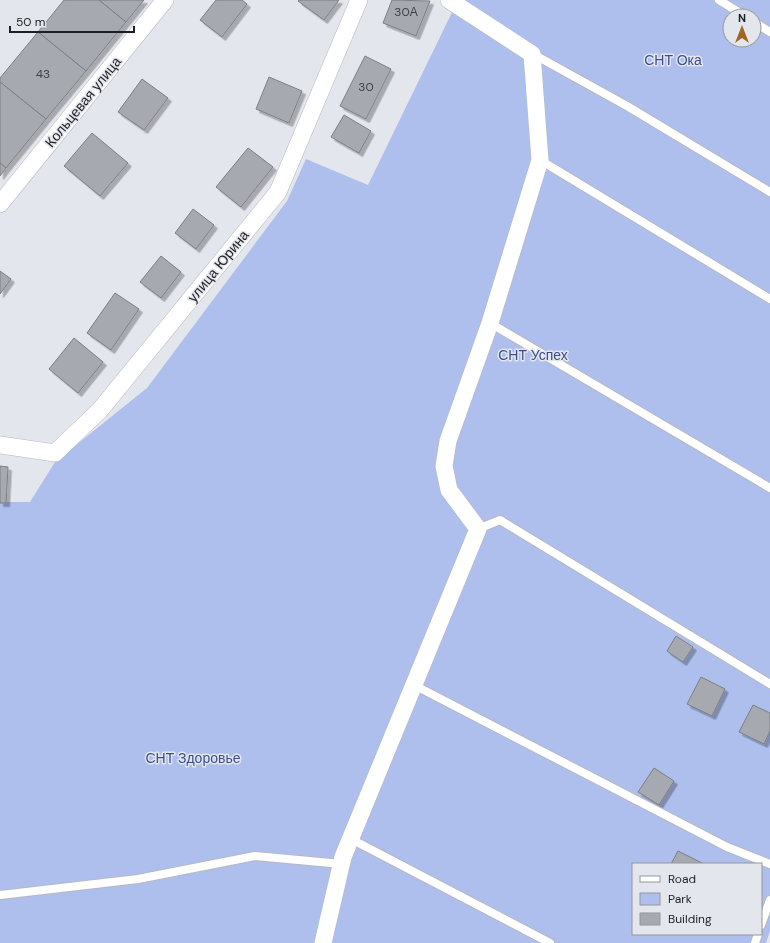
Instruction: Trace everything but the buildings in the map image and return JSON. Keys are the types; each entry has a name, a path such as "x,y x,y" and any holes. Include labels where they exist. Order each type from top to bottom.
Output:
{"street":[{"name":"Кольцевая улица","path":"0,204 166,0"},
{"name":"улица Юрина","path":"0,445 55,453 100,410 278,192 359,0"},
{"path":"323,943 342,864 351,839 478,529 448,490 444,466 448,441 490,323 540,160 532,54 449,0"}],"lane":[{"path":"719,0 732,8"},
{"path":"532,54 627,106 770,192"},
{"path":"540,160 770,299"},
{"path":"490,323 770,488"},
{"path":"478,529 500,520 770,684"},
{"path":"414,685 727,847 770,864"},
{"path":"351,839 550,943"},
{"path":"0,895 138,879 255,856 342,864"},
{"path":"762,923 770,900"}],"green space":[{"name":"СНТ Успех","path":"458,0 770,0 770,931 766,943 0,943 0,502 30,502 55,462 147,388 287,201 306,159 368,185"}],"park label":[{"name":"СНТ Ока","path":"673,60"},
{"name":"СНТ Здоровье","path":"193,758"}]}
